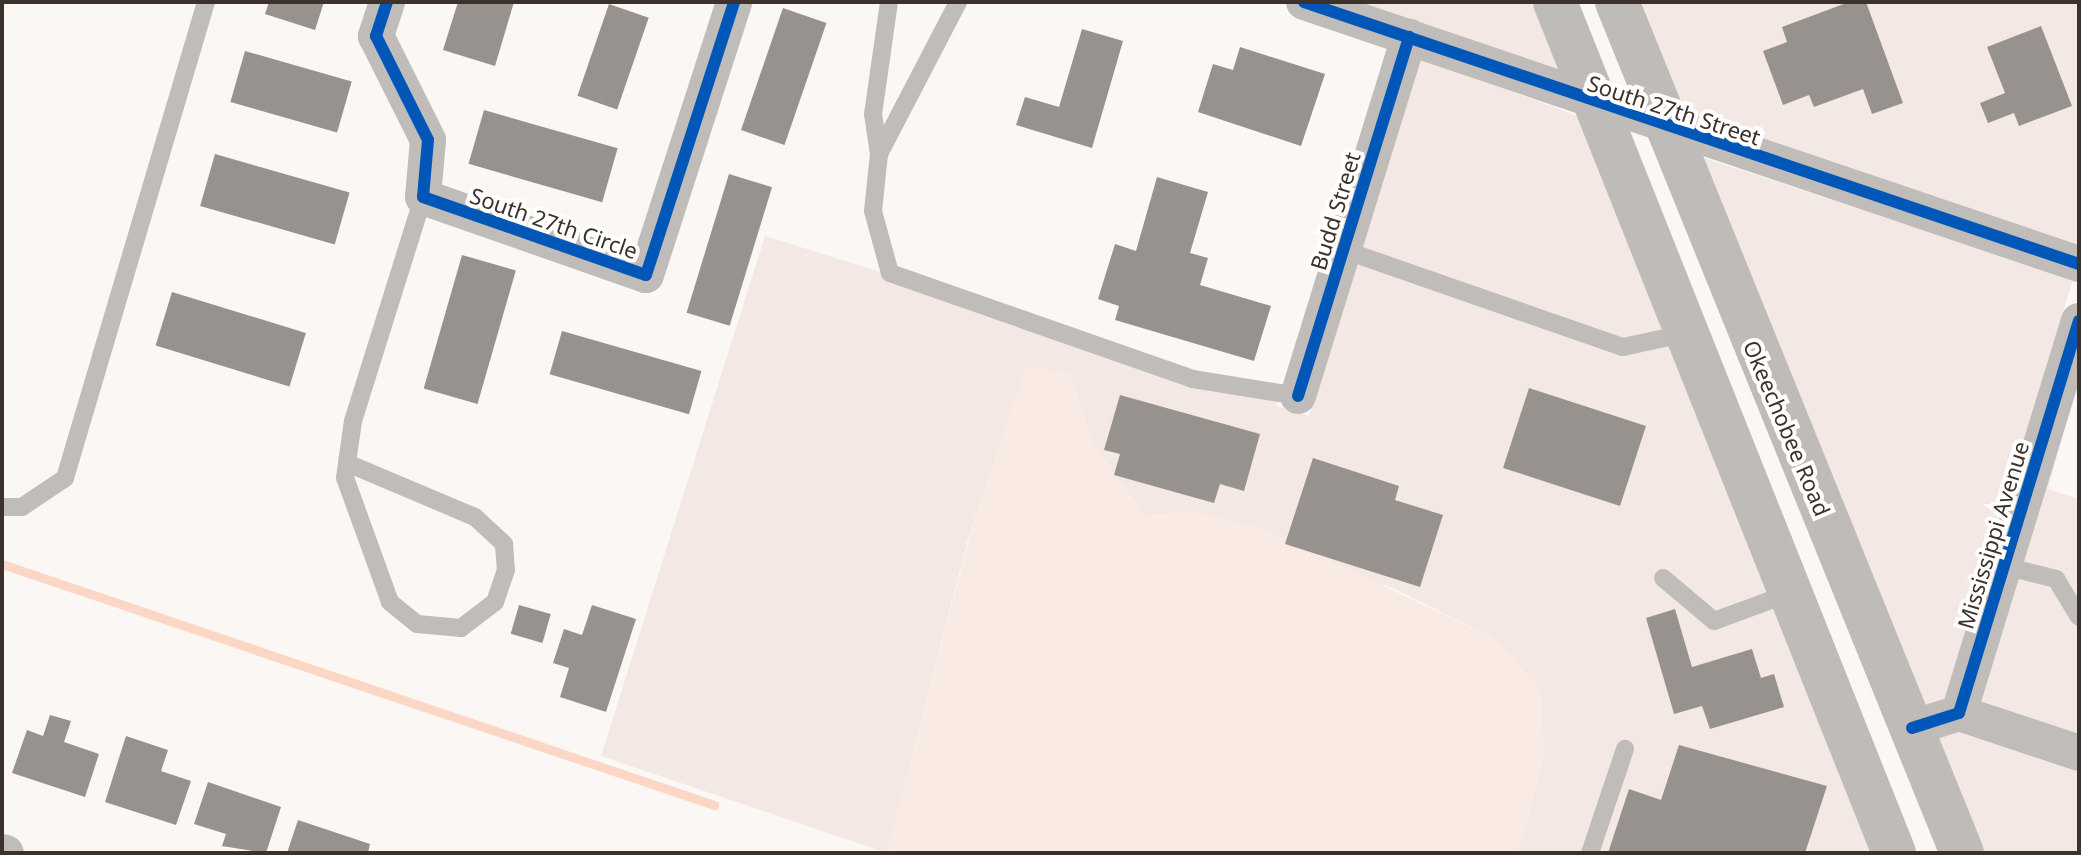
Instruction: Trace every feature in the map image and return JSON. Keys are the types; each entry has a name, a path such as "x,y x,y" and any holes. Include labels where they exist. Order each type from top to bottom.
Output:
{"main road":[{"path":"1555,2 1894,853"},
{"name":"Okeechobee Road","path":"1617,2 1662,128 1962,853"}],"street":[{"path":"387,2 376,36 428,140 423,197"},
{"name":"South 27th Circle","path":"423,197 646,275 734,2"},
{"name":"South 27th Street","path":"1321,5 1597,106 2079,264"},
{"name":"Budd Street","path":"1298,396 1409,37"},
{"name":"Mississippi Avenue","path":"1959,713 2079,321"},
{"path":"1912,728 1959,713 2079,753"}],"lane":[{"path":"2,507 22,507 65,478 206,2"},
{"path":"889,2 873,114 879,154 873,211 890,273 1193,379 1298,396"},
{"path":"879,154 958,2"},
{"path":"347,463 475,517 504,544 506,570 495,602 461,628 417,624 390,602 353,510 347,463 353,421 423,197"},
{"path":"1344,250 1623,347 1687,333"},
{"path":"2004,566 2056,579 2079,617"},
{"path":"1663,578 1714,621 1790,593"},
{"path":"1590,853 1625,749"}],"shaded area":[{"path":"1356,2 1537,2 1568,78"},
{"path":"1636,2 2079,2 2079,248 1676,116"},
{"path":"1421,59 1584,118 1876,853 1518,853 1543,759 1541,690 1493,638 1397,590 1196,513 1145,515 1093,444 1070,373 1026,368 967,543 887,853 601,756 765,236 1278,396 1276,406 1309,416"},
{"path":"1692,154 2073,279 1945,700 1922,708"},
{"path":"1025,368 1070,373 1093,444 1145,515 1196,513 1264,529 1493,638 1541,689 1543,759 1518,853 887,853 968,543"},
{"path":"2062,439 2048,489 2079,499 2079,736 1981,703"},
{"path":"1960,730 2079,770 2079,853 1980,853 1934,739"}],"building":[{"path":"269,2 324,2 315,30 265,14"},
{"path":"458,2 514,2 495,66 443,50"},
{"path":"1849,2 1866,2 1903,103 1872,114 1863,89 1814,107 1809,95 1783,105 1763,51 1787,42 1782,27"},
{"path":"609,4 649,18 617,109 577,96"},
{"path":"783,8 826,23 784,145 741,130"},
{"path":"2041,26 2072,106 2019,126 2014,113 1988,123 1980,103 2005,93 1987,47"},
{"path":"1082,29 1123,41 1092,148 1016,125 1025,97 1059,107"},
{"path":"1240,47 1325,74 1301,146 1198,112 1213,64 1233,70"},
{"path":"245,51 352,82 337,133 230,102"},
{"path":"484,110 618,148 602,202 469,164"},
{"path":"215,154 350,193 335,244 200,206"},
{"path":"729,174 772,187 730,326 687,313"},
{"path":"1157,177 1208,192 1190,253 1208,258 1200,285 1271,306 1254,361 1115,320 1119,306 1098,299 1115,244 1136,251"},
{"path":"462,255 516,270 478,404 424,389"},
{"path":"172,292 306,333 290,386 156,346"},
{"path":"562,331 701,371 689,414 550,374"},
{"path":"1529,388 1646,426 1620,506 1503,468"},
{"path":"1120,395 1260,434 1244,491 1220,484 1214,503 1114,475 1120,454 1104,450"},
{"path":"1313,458 1399,486 1395,500 1443,515 1420,587 1285,544"},
{"path":"519,605 551,614 542,643 511,634"},
{"path":"592,605 636,619 606,712 560,697 569,668 553,663 564,629 582,635"},
{"path":"1675,609 1692,667 1752,649 1761,678 1774,674 1784,707 1710,729 1702,706 1674,714 1646,618"},
{"path":"50,715 71,721 64,742 99,754 85,797 12,773 27,730 43,736"},
{"path":"126,736 168,750 161,771 191,781 176,825 105,802"},
{"path":"1679,745 1827,786 1805,853 1608,853 1629,789 1661,800"},
{"path":"208,782 281,807 266,853 222,846 226,834 194,824"},
{"path":"298,820 370,844 368,853 287,853"}],"waterway":[{"path":"2,564 714,805"}],"cycle path":[{"path":"387,2 376,36 428,140 423,197 646,275 734,2"},
{"path":"1304,2 2079,264"},
{"path":"1298,396 1409,37"},
{"path":"1912,728 1959,713 2079,321"}]}
